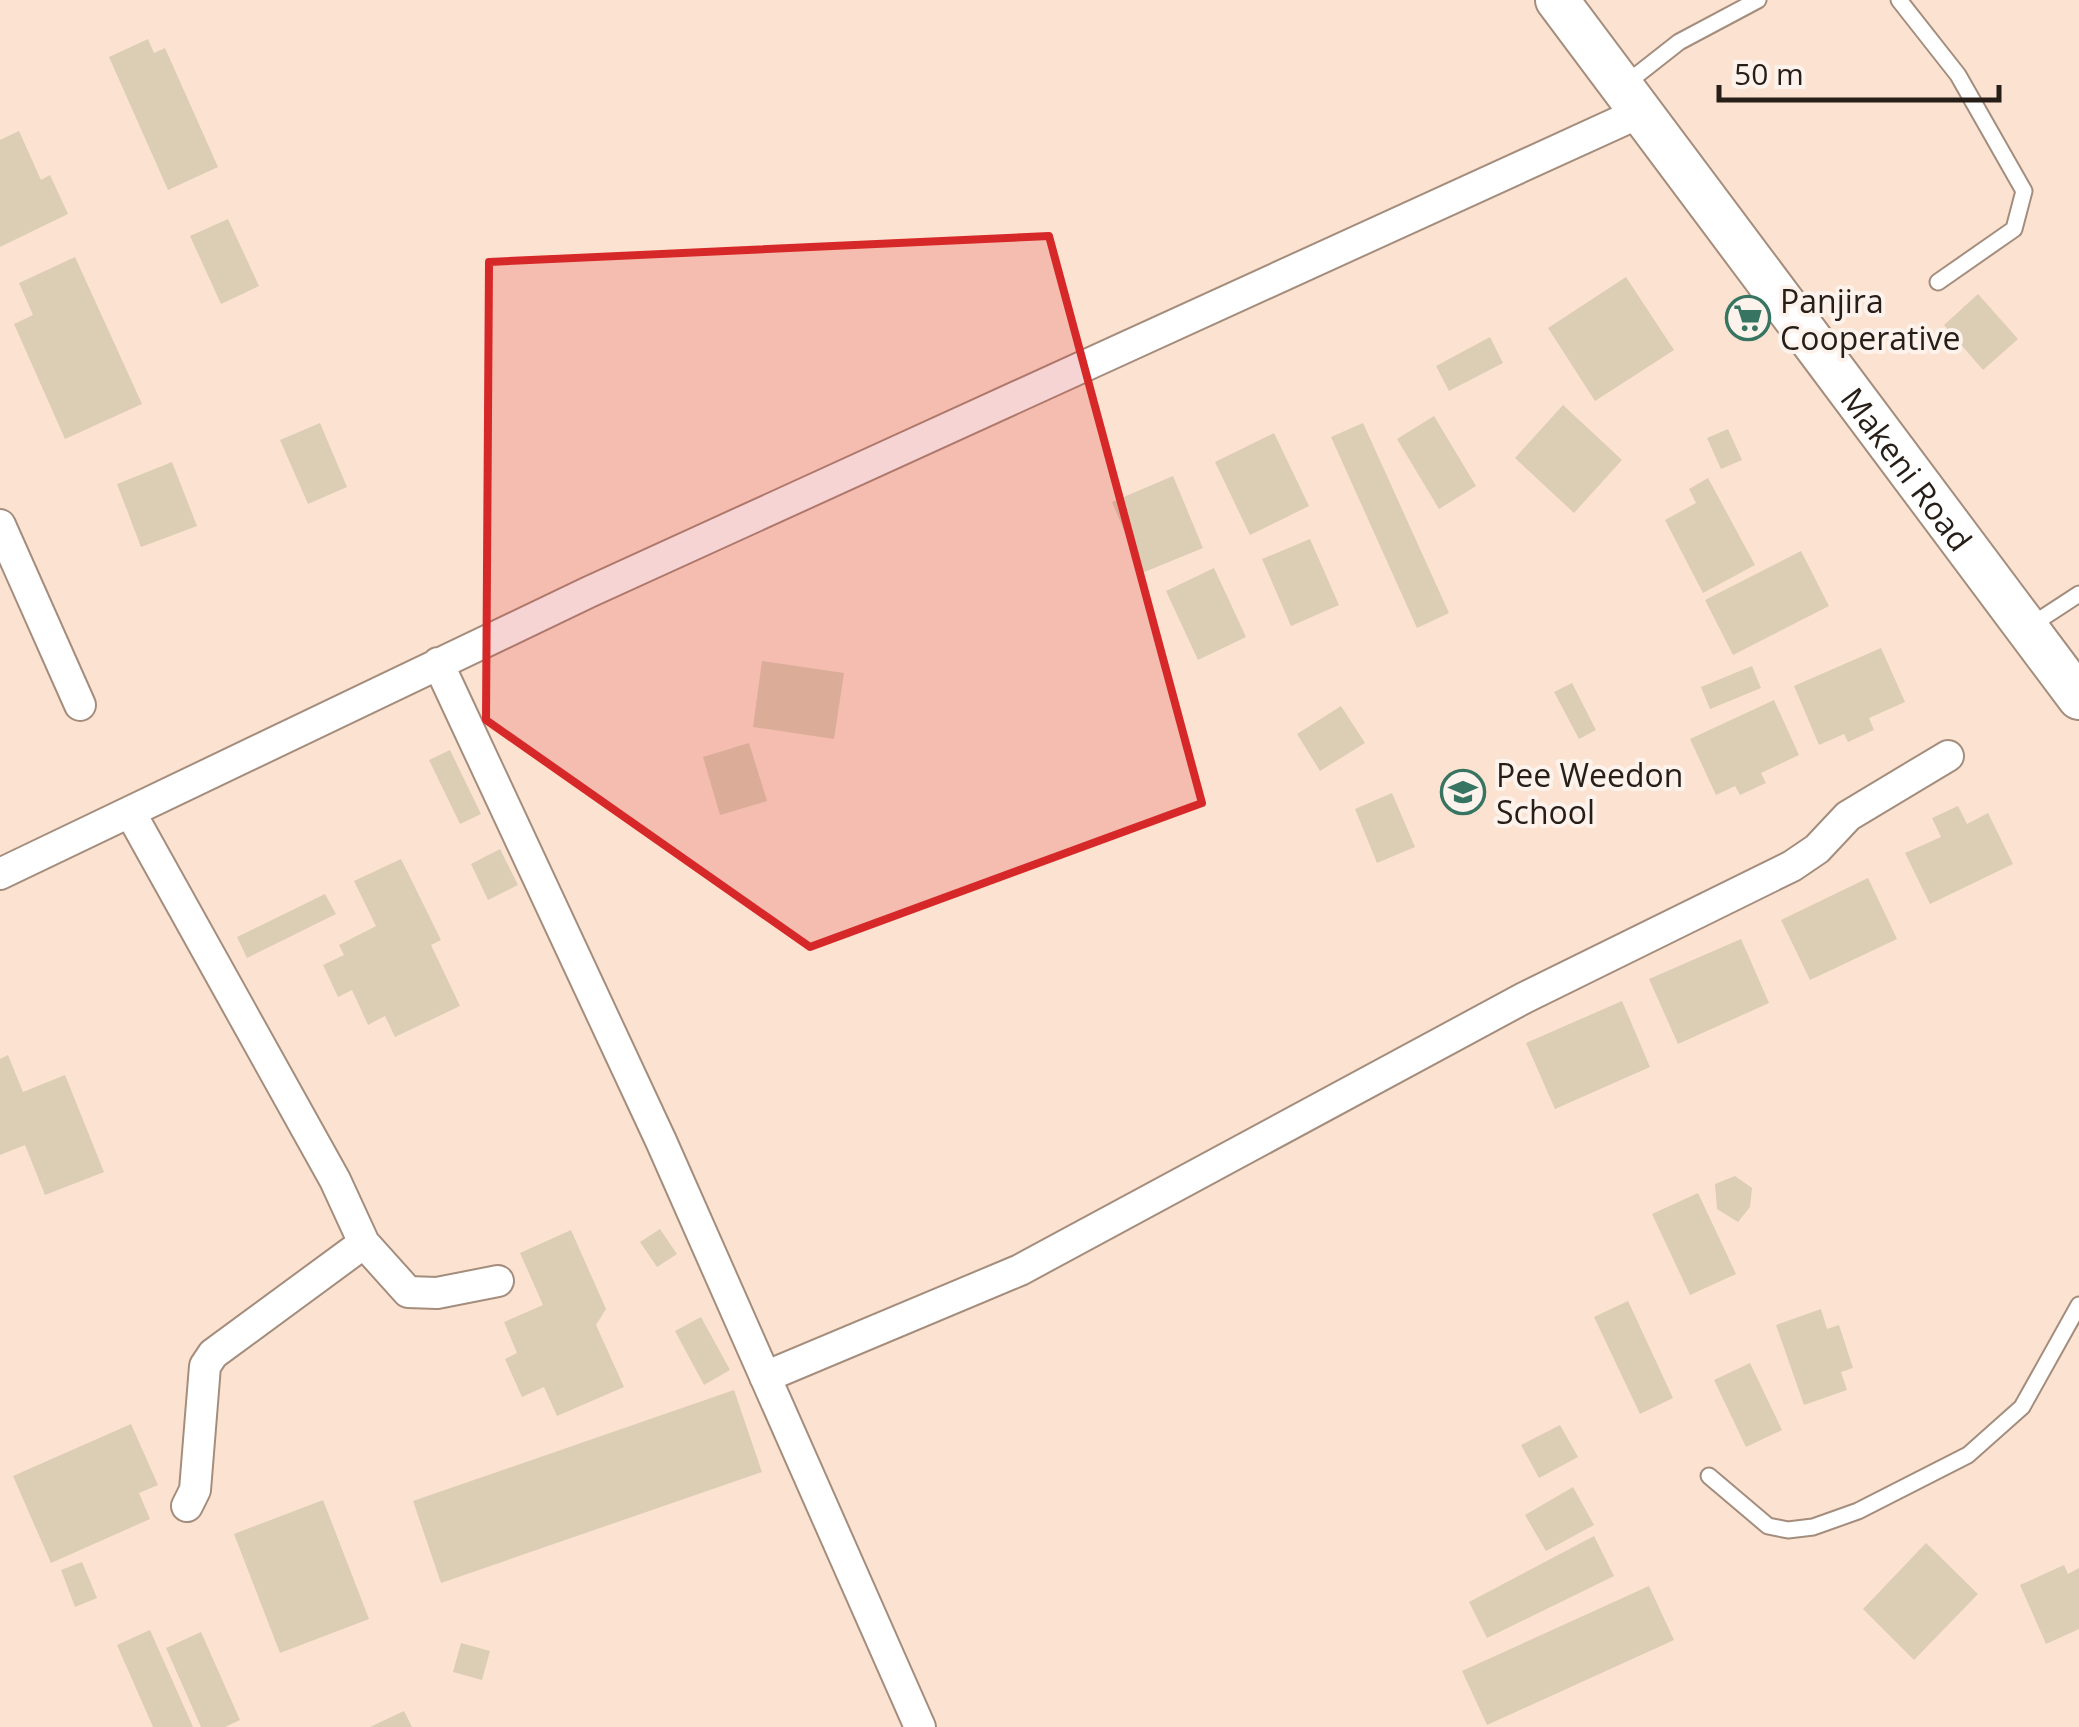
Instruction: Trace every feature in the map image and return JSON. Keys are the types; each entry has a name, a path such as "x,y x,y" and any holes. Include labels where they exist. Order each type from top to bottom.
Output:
{"main road":[{"name":"Makeni Road","path":"1557,0 2079,698"}],"street":[{"path":"0,874 1632,99"},
{"path":"0,524 80,705"},
{"path":"438,663 660,1141 920,1727"},
{"path":"765,1377 1020,1270 1524,998 1792,866 1817,849 1848,816 1948,756"},
{"path":"130,812 335,1180 364,1243 408,1292 438,1293 498,1280"},
{"path":"186,1506 196,1490 205,1366 213,1354 364,1243"}],"lane":[{"path":"1632,99 1679,42 1758,0"},
{"path":"1898,0 1958,76 2024,192 2014,229 1938,282"},
{"path":"2027,629 2079,594"},
{"path":"1708,1476 1768,1526 1788,1530 1812,1527 1858,1511 1968,1455 2022,1407 2079,1305"}],"highlighted area":[{"path":"1049,236 1202,803 810,947 486,720 489,262"}],"building":[{"path":"148,39 154,53 165,48 218,167 168,190 109,57"},
{"path":"19,131 41,180 50,175 68,214 0,247 0,140"},
{"path":"228,219 259,286 221,304 190,236"},
{"path":"75,257 142,404 65,439 14,324 33,315 19,283"},
{"path":"1626,277 1674,350 1595,401 1548,328"},
{"path":"1978,294 2018,339 1983,370 1944,325"},
{"path":"1490,337 1503,363 1449,391 1436,366"},
{"path":"1563,405 1622,460 1574,513 1515,458"},
{"path":"1434,416 1476,486 1439,509 1397,439"},
{"path":"320,423 347,487 308,504 280,440"},
{"path":"1363,423 1449,613 1417,628 1331,437"},
{"path":"1728,429 1742,460 1721,469 1707,438"},
{"path":"1274,433 1309,506 1250,535 1215,462"},
{"path":"172,462 197,526 141,547 117,484"},
{"path":"1173,476 1203,548 1142,573 1112,502"},
{"path":"1708,478 1755,565 1703,593 1665,520 1696,503 1689,489"},
{"path":"1310,539 1339,605 1291,626 1262,559"},
{"path":"1801,551 1829,606 1733,655 1705,600"},
{"path":"1214,568 1246,637 1198,660 1166,591"},
{"path":"1881,648 1905,702 1869,718 1874,730 1848,742 1844,734 1819,745 1794,686"},
{"path":"762,661 844,673 834,739 753,727"},
{"path":"1752,666 1761,688 1710,709 1701,687"},
{"path":"1572,683 1596,730 1579,739 1554,692"},
{"path":"1774,700 1799,755 1761,773 1766,783 1740,795 1735,786 1716,795 1690,739"},
{"path":"1341,706 1365,743 1320,771 1297,734"},
{"path":"749,743 767,801 720,815 703,757"},
{"path":"450,750 481,814 460,824 429,760"},
{"path":"1392,793 1415,847 1377,863 1355,809"},
{"path":"1958,806 1967,824 1988,813 2013,864 1930,904 1905,853 1941,837 1932,818"},
{"path":"500,849 518,885 488,900 471,864"},
{"path":"401,859 441,940 431,945 460,1006 395,1037 385,1016 368,1025 352,990 338,997 323,965 344,955 339,945 376,926 354,881"},
{"path":"1868,878 1897,939 1810,980 1781,920"},
{"path":"325,894 336,914 247,958 237,937"},
{"path":"1741,939 1769,1003 1678,1044 1649,979"},
{"path":"1622,1001 1650,1067 1555,1109 1526,1043"},
{"path":"8,1055 23,1092 65,1075 104,1172 45,1195 25,1145 0,1155 0,1059"},
{"path":"1735,1176 1752,1188 1750,1207 1738,1222 1717,1209 1715,1184"},
{"path":"1698,1193 1736,1274 1690,1295 1652,1214"},
{"path":"660,1229 677,1254 657,1267 640,1242"},
{"path":"571,1230 606,1309 596,1325 624,1387 557,1416 544,1387 522,1397 505,1359 517,1353 504,1322 543,1305 520,1253"},
{"path":"1628,1301 1673,1398 1640,1414 1594,1317"},
{"path":"1821,1309 1827,1329 1839,1325 1853,1368 1841,1372 1847,1390 1804,1405 1776,1325"},
{"path":"701,1317 730,1370 704,1385 675,1331"},
{"path":"1750,1363 1782,1430 1746,1447 1714,1380"},
{"path":"734,1390 762,1472 441,1583 413,1501"},
{"path":"131,1424 158,1485 139,1493 150,1519 51,1563 13,1476"},
{"path":"1560,1425 1578,1457 1539,1478 1521,1445"},
{"path":"1573,1487 1594,1525 1546,1551 1525,1515"},
{"path":"323,1500 369,1619 280,1653 234,1534"},
{"path":"1594,1536 1614,1576 1487,1638 1469,1602"},
{"path":"1926,1543 1978,1594 1914,1660 1863,1609"},
{"path":"82,1562 97,1598 75,1607 61,1570"},
{"path":"2064,1565 2068,1574 2079,1568 2079,1629 2046,1644 2020,1585"},
{"path":"1649,1586 1674,1640 1487,1725 1462,1671"},
{"path":"150,1630 193,1727 153,1727 117,1645"},
{"path":"201,1632 240,1720 225,1727 201,1727 166,1648"},
{"path":"461,1643 490,1651 482,1680 453,1672"},
{"path":"404,1711 412,1727 370,1727"}],"place":[{"name":"Panjira Cooperative","path":"1748,318"},
{"name":"Pee Weedon School","path":"1463,792"}]}
